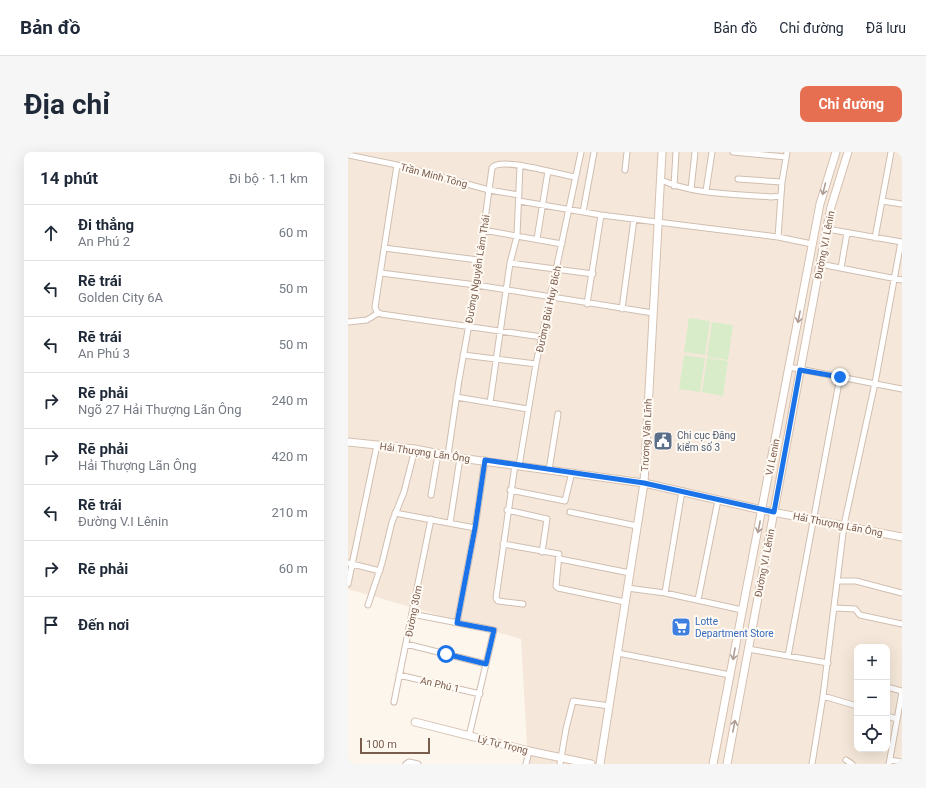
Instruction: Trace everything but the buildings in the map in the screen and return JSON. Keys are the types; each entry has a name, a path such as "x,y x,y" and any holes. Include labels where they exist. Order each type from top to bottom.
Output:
{"street":[{"name":"Đường Bùi Huy Bích","path":"523,604 498,601 496,598 507,510 581,152"},
{"path":"583,212 594,152"},
{"path":"625,170 627,152"},
{"name":"Trương Văn Lĩnh","path":"600,764 644,483 662,152"},
{"path":"674,186 676,152"},
{"path":"691,189 695,152"},
{"path":"706,191 712,152"},
{"path":"733,152 787,154 782,182 778,237"},
{"name":"V.I Lenin","path":"712,764 812,244 827,177 836,152"},
{"name":"Đường V.I Lênin","path":"727,764 831,207 848,152"},
{"path":"875,238 891,152"},
{"name":"Trần Minh Tông","path":"348,155 359,154 488,190 519,195"},
{"name":"Đường Nguyễn Lâm Thái","path":"448,455 456,397 476,285 488,190 493,166 498,164 520,165 575,177"},
{"path":"378,313 375,306 396,165"},
{"path":"490,403 510,263 517,236 520,165"},
{"path":"537,239 548,171"},
{"path":"738,179 782,182"},
{"path":"661,180 674,186 691,189 771,197 781,196"},
{"path":"519,201 601,215 778,237 812,244"},
{"path":"882,201 902,204"},
{"path":"587,304 601,215"},
{"path":"622,309 634,219"},
{"path":"812,764 828,663 844,525 875,383 901,242 827,229"},
{"path":"483,230 562,244"},
{"path":"841,268 847,233"},
{"path":"384,248 478,260"},
{"path":"510,263 592,274"},
{"path":"820,264 902,280"},
{"path":"381,273 476,285 653,314"},
{"path":"802,297 813,300"},
{"path":"348,322 367,320 378,313 542,337"},
{"path":"463,355 536,364"},
{"path":"789,367 875,383 902,390"},
{"path":"788,656 840,377"},
{"path":"456,397 528,409"},
{"path":"549,470 558,414"},
{"name":"Hải Thượng Lãn Ông","path":"348,442 415,449 460,458 485,460 517,466 572,472 644,483 762,510 902,536"},
{"path":"348,584 350,564 377,445"},
{"path":"368,605 380,571 396,513 404,492 415,449"},
{"path":"431,495 438,454"},
{"path":"450,523 460,458"},
{"path":"457,623 475,528 485,460"},
{"path":"510,490 565,501 567,499 572,472"},
{"path":"665,594 682,491"},
{"path":"698,600 718,500"},
{"path":"507,510 547,519 542,552"},
{"path":"570,512 637,526"},
{"path":"396,513 475,528"},
{"name":"Đường 30m","path":"394,702 431,519"},
{"path":"503,544 542,552 557,553 560,559 558,588 625,602"},
{"path":"560,559 630,573"},
{"path":"350,564 380,571"},
{"path":"837,581 856,581 902,593"},
{"path":"627,588 698,600 742,610"},
{"path":"835,608 855,609 860,615 902,624"},
{"path":"412,614 494,630 469,736"},
{"path":"406,644 486,664"},
{"path":"748,649 828,663"},
{"path":"618,653 730,675"},
{"name":"An Phú 1","path":"399,675 480,694"},
{"path":"890,688 902,691 890,762 902,762"},
{"path":"823,696 854,705"},
{"path":"561,761 566,729 573,700 610,706"},
{"path":"890,717 897,719"},
{"name":"Lý Tự Trọng","path":"415,722 529,751 561,761 591,764"},
{"path":"895,728 902,729"},
{"path":"526,764 529,751"},
{"path":"846,760 852,764"},
{"path":"406,764 409,762 418,764"}],"shaded area":[{"path":"348,152 902,152 902,764 528,764 521,639 348,589"}],"green space":[{"path":"689,318 710,321 705,355 684,352"},
{"path":"712,322 733,325 728,360 707,357"},
{"path":"684,355 705,358 700,392 679,389"},
{"path":"707,358 728,361 723,396 702,392"}],"place":[{"name":"Chi cục Đăng kiểm số 3","path":"663,441"},
{"name":"Lotte Department Store","path":"681,627"}],"route":[{"path":"446,654 486,664 494,630 457,623 475,528 485,460 644,483 774,512 800,370 840,377"}]}
